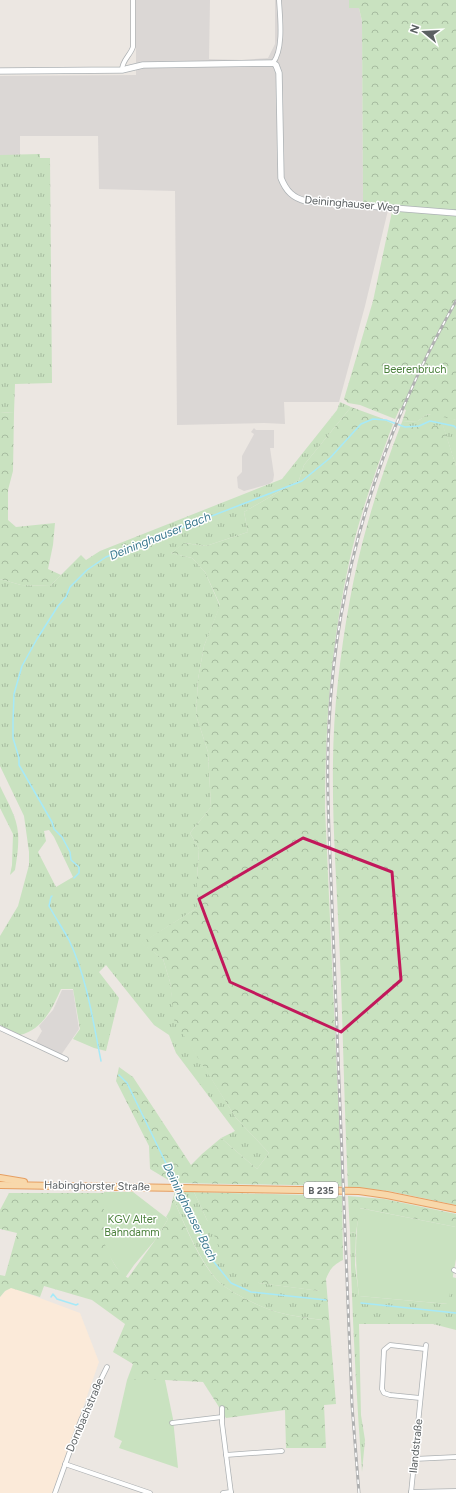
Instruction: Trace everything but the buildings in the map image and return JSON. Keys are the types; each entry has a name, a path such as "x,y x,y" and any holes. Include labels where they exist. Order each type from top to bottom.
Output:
{"main road":[{"path":"0,1178 46,1185"},
{"name":"Habinghorster Straße","path":"0,1185 359,1191 456,1209"}],"street":[{"path":"122,70 123,62 131,53 133,47 133,0"},
{"path":"0,71 122,70 143,65 273,63 279,49 279,0"},
{"name":"Deininghauser Weg","path":"273,63 276,65 279,73 281,178 285,187 291,194 301,200 306,201 456,213"},
{"path":"0,1028 66,1059"},
{"name":"Ilandstraße","path":"411,1493 426,1347 390,1345 384,1350 382,1389 384,1393 390,1396 420,1398"},
{"name":"Dornbachstraße","path":"55,1493 81,1420 106,1367"},
{"path":"222,1408 231,1493 224,1493"},
{"path":"172,1423 222,1417"},
{"path":"226,1455 282,1451"},
{"path":"414,1459 456,1457"},
{"name":"Dornbachstraße","path":"65,1464 150,1493"},
{"path":"411,1493 456,1491"}],"highlighted area":[{"path":"303,838 392,872 401,980 341,1032 230,982 199,899"}],"shaded area":[{"path":"136,0 210,0 209,59 243,60 268,58 275,44 275,0 357,0 362,21 363,202 389,206 365,306 339,402 284,402 285,424 177,425 175,191 99,189 98,136 20,136 20,155 0,155 0,76 136,75"},
{"path":"254,428 256,430 274,430 274,448 270,448 274,475 273,481 269,484 244,491 238,488 237,477 242,472 242,456 254,434 251,432"},
{"path":"62,990 73,990 79,1029 61,1055 35,1043 42,1031 39,1026 53,1010"},
{"path":"8,1288 13,1288 80,1313 99,1362 53,1493 0,1493 0,1297"}],"green space":[{"name":"Beerenbruch","path":"349,0 456,0 456,420 430,414 418,421 402,422 406,410 400,408 395,419 360,405 348,403 344,399 373,301 393,207 363,202 362,21 359,8 349,8"},
{"path":"40,154 40,158 50,158 52,383 15,384 14,413 0,412 0,155"},
{"path":"340,402 351,407 304,465 299,480 244,512 248,532 206,546 185,543 171,553 192,558 205,572 220,606 204,646 198,679 196,715 208,752 211,807 190,833 199,849 197,908 142,943 163,959 170,982 175,1020 236,1118 269,1153 257,1169 221,1138 235,1131 176,1053 169,1035 154,1025 106,965 99,972 119,998 106,1051 94,1048 73,1039 80,1029 73,989 61,989 46,1017 35,1028 28,1032 20,1035 0,1025 0,936 18,906 29,865 29,852 24,816 0,766 0,579 21,585 50,586 81,555 86,560 100,551 282,479 337,410","holes":["49,830 54,837 73,877 56,887 38,852 46,841 44,831"]},
{"path":"351,407 393,424 374,476 353,545 343,593 333,654 330,685 326,746 325,808 342,1186 180,1183 170,1181 150,1169 149,1146 116,1081 119,1067 133,1077 191,1165 221,1138 257,1169 269,1153 236,1118 174,1020 170,982 163,959 141,943 197,908 199,849 190,833 211,807 208,752 196,715 198,679 204,646 220,605 205,572 192,558 171,553 184,543 206,546 248,532 244,512 299,480 304,465"},
{"path":"0,412 14,413 13,471 8,490 8,520 16,527 55,523 53,545 48,569 61,575 50,586 21,585 0,579"},
{"path":"436,413 456,420 456,466 443,426 400,427 402,422 418,421 426,415"},
{"path":"443,425 456,466 456,1205 389,1191 348,1187 333,808 333,745 340,661 353,581 368,522 400,427"},
{"path":"0,786 14,815 18,833 15,870 10,875 12,865 13,834 0,808"},
{"name":"KGV Alter Bahndamm","path":"104,1192 133,1192 168,1219 156,1239 125,1278 112,1260 104,1240"},
{"path":"175,1192 194,1192 207,1220 259,1283 321,1291 323,1320 288,1315 271,1310 238,1295 218,1281 205,1264 193,1242 173,1198"},
{"path":"194,1192 342,1196 343,1260 332,1268 326,1279 336,1404 324,1405 326,1448 286,1448 285,1410 226,1418 203,1382 127,1380 133,1364 113,1352 125,1324 92,1300 44,1286 40,1297 11,1288 5,1291 0,1297 0,1275 5,1276 17,1233 0,1229 0,1210 9,1193 106,1193 106,1240 113,1262 119,1271 128,1278 156,1239 168,1219 166,1217 170,1210 173,1198 198,1253 204,1264 218,1281 246,1299 271,1310 294,1316 322,1320 320,1291 259,1283 247,1278 233,1268 219,1246"},
{"path":"348,1196 384,1199 456,1214 456,1227 360,1208 356,1232 350,1233"},
{"path":"359,1208 456,1227 456,1259 448,1304 359,1296 356,1252"},
{"path":"356,1232 355,1265 359,1296 447,1304 452,1277 456,1278 456,1330 433,1324 359,1324 361,1415 365,1440 362,1472 354,1352 350,1233"},
{"path":"127,1380 165,1380 173,1419 178,1468 119,1448 122,1441 114,1437"}],"waterway":[{"name":"Deininghauser Bach","path":"74,878 79,873 79,867 71,860 70,852 62,837 54,829 52,822 19,765 19,758 13,738 14,694 22,666 58,606 66,597 70,587 87,570 106,557 302,481 330,458 361,424 373,419 386,420 405,427 419,426 430,421 454,426 456,428"},
{"name":"Deininghauser Bach","path":"52,896 49,906 69,940 85,984 101,1061"},
{"name":"Deininghauser Bach","path":"119,1075 127,1083 177,1186"},
{"name":"Deininghauser Bach","path":"179,1189 214,1262 231,1283 251,1292 326,1300"},
{"path":"51,1297 53,1294 57,1299 76,1305 78,1304"},
{"name":"Deininghauser Bach","path":"361,1303 456,1313"}],"railway":[{"path":"359,1493 352,1405 329,822 328,744 333,669 341,613 367,506 385,453 406,401 456,301"}]}
